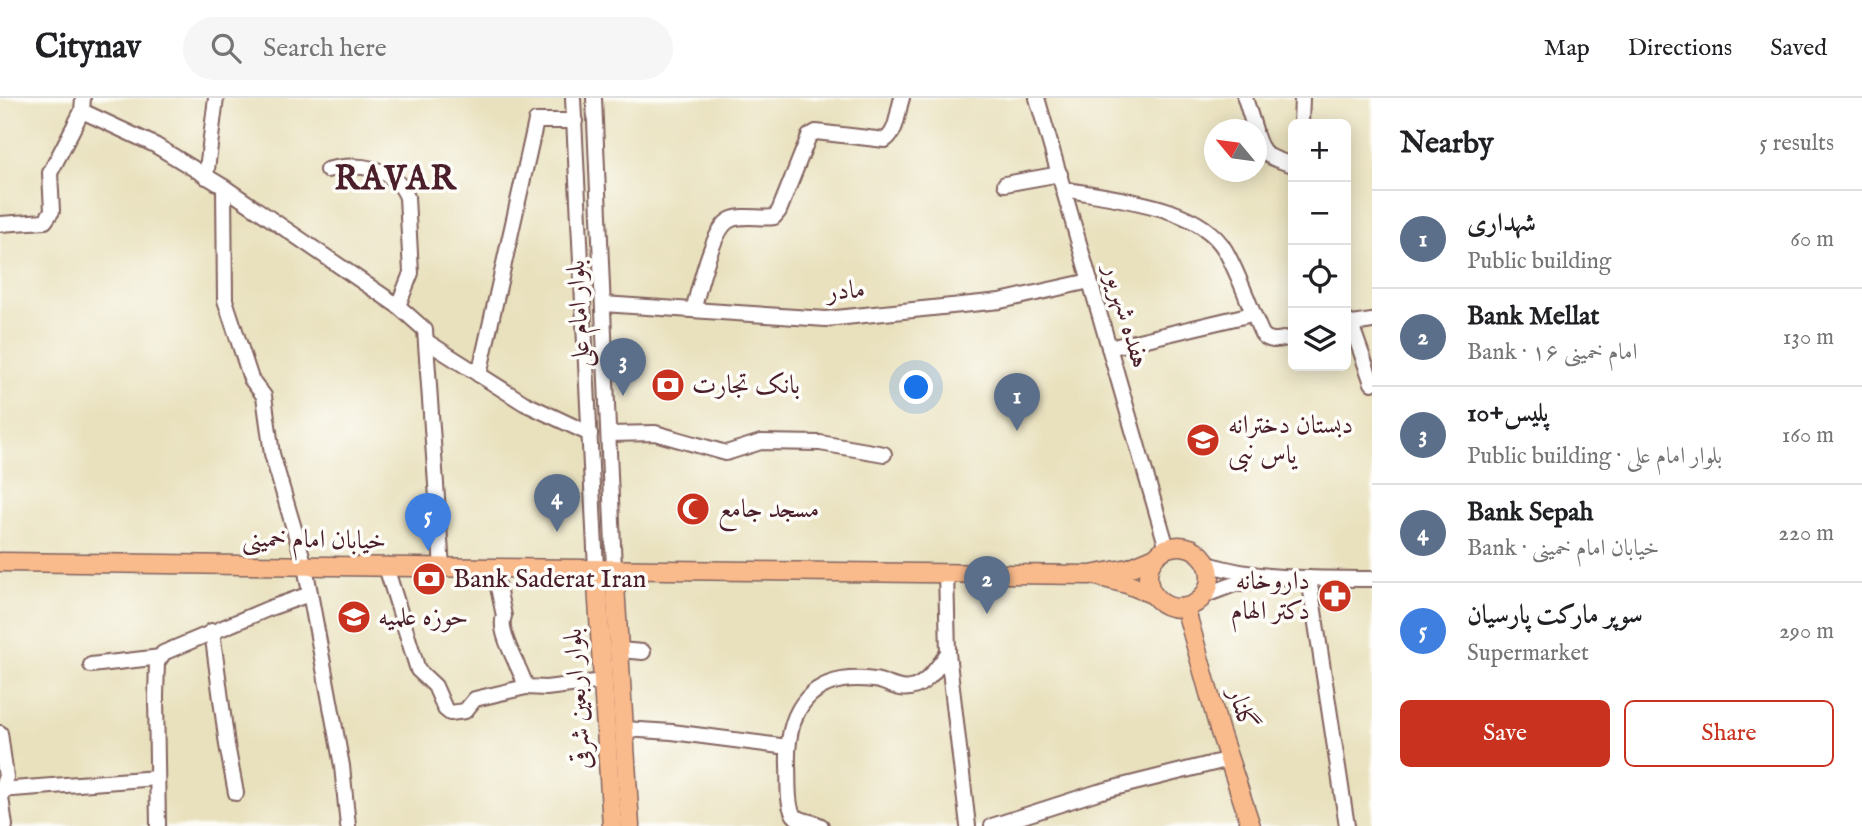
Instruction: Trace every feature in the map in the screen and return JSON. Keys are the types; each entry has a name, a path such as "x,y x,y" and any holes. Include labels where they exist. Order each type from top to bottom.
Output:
{"main road":[{"path":"1189,546 1200,552 1208,564 1211,576 1209,589 1203,596 1189,607 1177,608 1164,605 1154,596 1127,584 1090,575 1129,568 1160,553 1189,546"},
{"path":"1154,596 1148,571 1160,553"},
{"name":"خیابان امام خمینی","path":"0,562 1090,575"},
{"name":"بلوار اربعین شرقی","path":"605,569 619,650 630,826"},
{"name":"بلوار اربعین شرقی","path":"605,569 603,681 612,826"},
{"name":"گلنار","path":"1185,607 1219,729 1251,826"}],"street":[{"path":"206,177 216,98"},
{"name":"بلوار امام علی","path":"573,98 590,434 605,569"},
{"name":"بلوار امام علی","path":"594,98 610,434 605,569"},
{"path":"693,310 708,258 725,223 732,218 774,218 809,136 816,132 885,140 894,130 902,98"},
{"name":"هفده شهریور","path":"1037,98 1109,348 1160,553"},
{"path":"1245,98 1252,119"},
{"path":"1301,119 1302,98"},
{"path":"0,224 45,221 49,217 52,211 50,173 82,104 223,187 398,306 425,331 442,568"},
{"path":"479,375 536,121 575,121"},
{"path":"1267,156 1288,163"},
{"path":"327,170 345,165 373,168 388,174 403,188 407,197 411,273 398,306"},
{"path":"1005,184 1060,174"},
{"path":"223,187 225,300 251,379 264,396 272,454 305,566 342,766 348,826"},
{"path":"1064,189 1169,210 1199,223 1224,248 1252,314 1266,339 1274,341 1288,338"},
{"name":"مادر","path":"603,304 826,319 999,301 1090,281"},
{"path":"1109,348 1252,314"},
{"path":"1351,323 1372,321"},
{"path":"1351,333 1372,383"},
{"path":"426,341 524,403 590,434"},
{"path":"610,434 655,433 726,453 761,442 820,443 884,454"},
{"path":"1208,564 1232,572 1270,578 1372,579"},
{"path":"386,567 418,670 435,686 445,709 450,713 465,711 475,699 526,687 546,688 603,681"},
{"path":"494,568 504,616 501,623 512,657 520,666 526,687"},
{"path":"946,572 948,653 968,826"},
{"path":"1203,596 1232,585 1270,578"},
{"path":"1309,578 1346,826"},
{"path":"158,826 156,696 160,657 177,645 310,594"},
{"path":"212,631 236,793"},
{"path":"619,650 643,652"},
{"path":"821,826 797,818 792,814 789,801 788,747 792,720 801,704 816,691 837,681 875,680 903,689 912,688 932,675 948,653"},
{"path":"91,665 160,657"},
{"path":"624,729 672,732 788,747"},
{"path":"0,733 6,777 0,790 5,826"},
{"path":"992,826 1098,792 1230,759"},
{"path":"0,790 157,778"}],"place":[{"name":"بانک تجارت","path":"668,385"},
{"name":"پلیس+10","path":"623,396"},
{"name":"شهداری","path":"1017,431"},
{"name":"دبستان دخترانه یاس نبی","path":"1203,440"},
{"name":"مسجد جامع","path":"693,509"},
{"name":"Bank Sepah","path":"557,532"},
{"name":"سوپر مارکت پارسیان","path":"428,551"},
{"name":"Bank Saderat Iran","path":"429,579"},
{"name":"داروخانه دکتر الهام","path":"1335,596"},
{"name":"Bank Mellat","path":"987,614"},
{"name":"حوزه علمیه","path":"354,617"}],"district":[{"name":"RAVAR","path":"396,180"}]}
